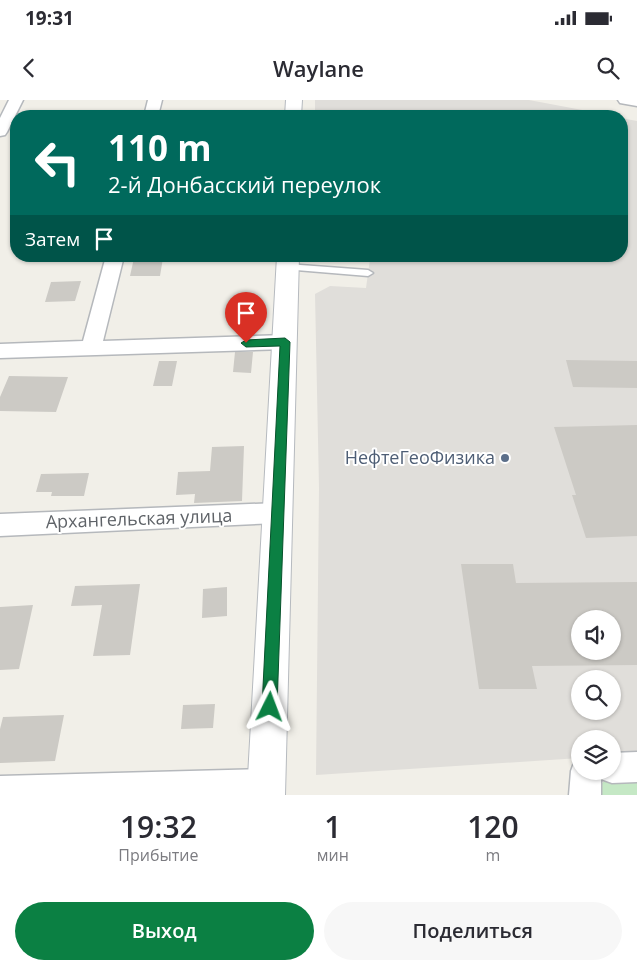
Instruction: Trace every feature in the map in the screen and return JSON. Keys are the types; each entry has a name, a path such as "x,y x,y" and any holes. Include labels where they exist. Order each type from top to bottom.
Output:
{"street":[{"path":"625,100 637,102"},
{"path":"0,132 10,112"},
{"path":"91,349 113,262"},
{"path":"0,792 266,790 288,262"},
{"path":"0,352 285,342"},
{"name":"Архангельская улица","path":"0,525 278,513"},
{"path":"621,768 637,767"},
{"path":"585,795 586,780"}],"lane":[{"path":"288,262 368,273"}],"shaded area":[{"path":"315,100 529,100 582,110 315,110"},
{"path":"628,119 637,121 637,754 621,755 621,730 571,730 571,759 316,775 319,488 315,294 330,286 366,288 370,262 628,262"}],"green space":[{"path":"637,776 637,795 597,795 596,790 605,780 621,780 621,777"}],"building":[{"path":"133,262 162,262 160,276 130,276"},
{"path":"81,281 75,301 45,302 51,282"},
{"path":"235,352 253,352 251,373 233,372"},
{"path":"566,360 637,361 637,388 573,387"},
{"path":"159,361 177,361 172,386 153,386"},
{"path":"9,376 68,377 56,412 0,411 0,397"},
{"path":"637,425 637,536 586,538 572,495 576,495 554,427"},
{"path":"244,446 242,501 194,503 195,494 176,495 178,472 210,471 212,447"},
{"path":"89,473 84,496 51,496 52,492 36,492 41,474"},
{"path":"461,564 513,564 516,583 637,582 637,665 532,666 537,689 479,689"},
{"path":"140,584 130,655 93,656 102,605 71,606 75,586"},
{"path":"227,587 227,616 202,618 203,589"},
{"path":"33,605 19,669 0,670 0,607"},
{"path":"215,704 213,728 181,729 183,705"},
{"path":"64,715 55,761 0,763 0,729 3,717"}],"place":[{"name":"НефтеГеоФизика","path":"505,458"}],"route":[{"path":"246,343 285,342 270,707"}]}
